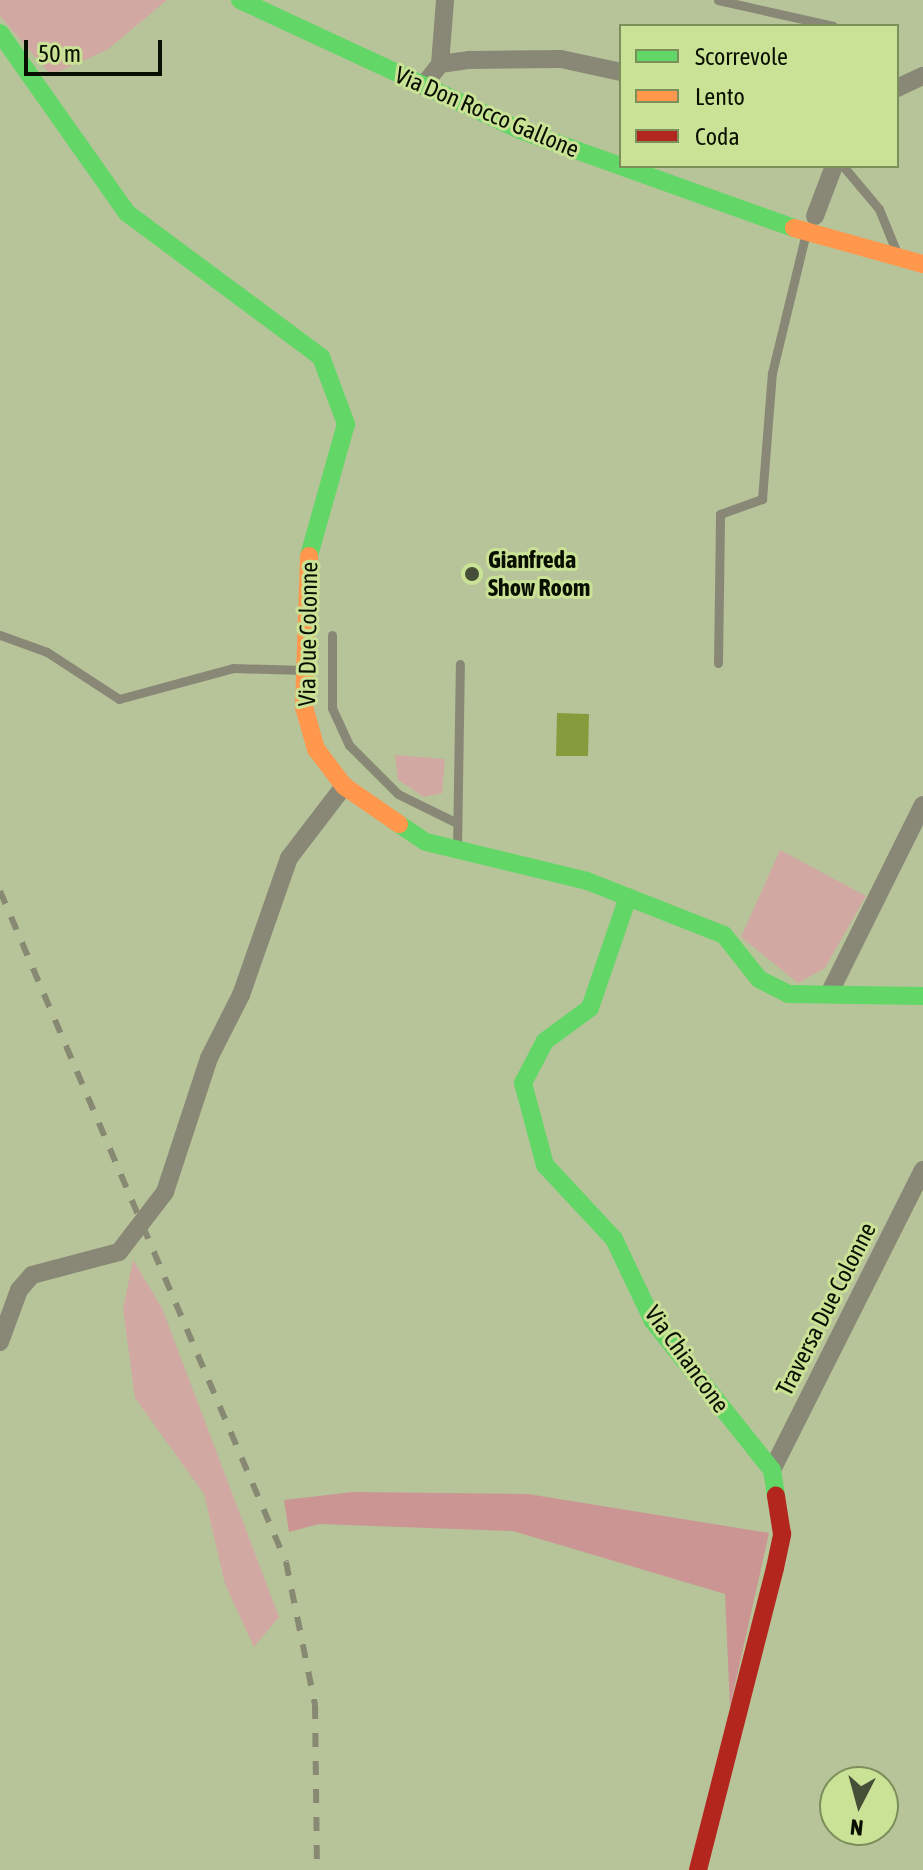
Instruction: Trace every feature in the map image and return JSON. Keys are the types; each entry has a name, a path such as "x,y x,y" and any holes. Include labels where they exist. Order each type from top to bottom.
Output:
{"street":[{"name":"Via Don Rocco Gallone","path":"240,0 520,130 619,162"},
{"path":"423,86 440,64 445,0"},
{"name":"Via Due Colonne","path":"0,33 127,213 321,357 346,424 309,549 303,670 316,749 344,786 384,819 457,852 628,897 724,935 759,979 788,994 923,996"},
{"path":"440,64 561,59 619,72"},
{"path":"899,87 923,76"},
{"name":"Via Don Rocco Gallone","path":"637,168 810,224 899,259 923,264"},
{"path":"810,224 833,168"},
{"path":"0,1342 19,1290 32,1275 119,1252 165,1192 289,858 344,786"},
{"path":"829,994 923,805"},
{"name":"Via Chiancone","path":"628,897 590,1008 532,1055 525,1102 545,1165 614,1239 653,1321 772,1470 782,1534 735,1749 698,1870"},
{"name":"Traversa Due Colonne","path":"772,1470 923,1170"}],"lane":[{"path":"718,0 824,24"},
{"path":"845,168 879,209 899,259"},
{"path":"718,663 720,514 762,499 772,373 810,224"},
{"path":"0,635 47,652 119,699 233,668 303,670"},
{"path":"332,635 332,708 349,745 398,794 457,823"},
{"path":"457,852 460,664"}],"shaded area":[{"path":"0,0 167,0 107,50 51,75 0,16"},
{"path":"557,713 589,714 588,756 556,756"},
{"path":"395,755 445,759 442,793 424,797 398,780"},
{"path":"780,850 866,896 825,968 798,983 741,937"},
{"path":"133,1260 162,1308 279,1617 254,1647 225,1584 204,1494 135,1398 123,1309"},
{"path":"353,1492 528,1494 769,1533 730,1707 725,1594 513,1531 319,1524 289,1532 284,1500"}],"railway":[{"path":"0,891 286,1562 315,1705 317,1870"}],"traffic: fast":[{"path":"240,0 520,130 619,165"},
{"path":"0,33 127,213 321,357 346,424 309,556"},
{"path":"626,168 794,228"},
{"path":"399,824 426,842 587,881 724,935 759,979 788,994 923,996"},
{"path":"628,897 590,1008 545,1041 523,1083 545,1165 614,1239 653,1321 772,1470 776,1495"}],"traffic: slow":[{"path":"794,228 923,264"},
{"path":"309,556 304,707 316,749 344,786 399,824"}],"traffic: jam":[{"path":"698,1870 775,1568 782,1534 776,1495"}],"place":[{"name":"Gianfreda Show Room","path":"472,574"}]}
